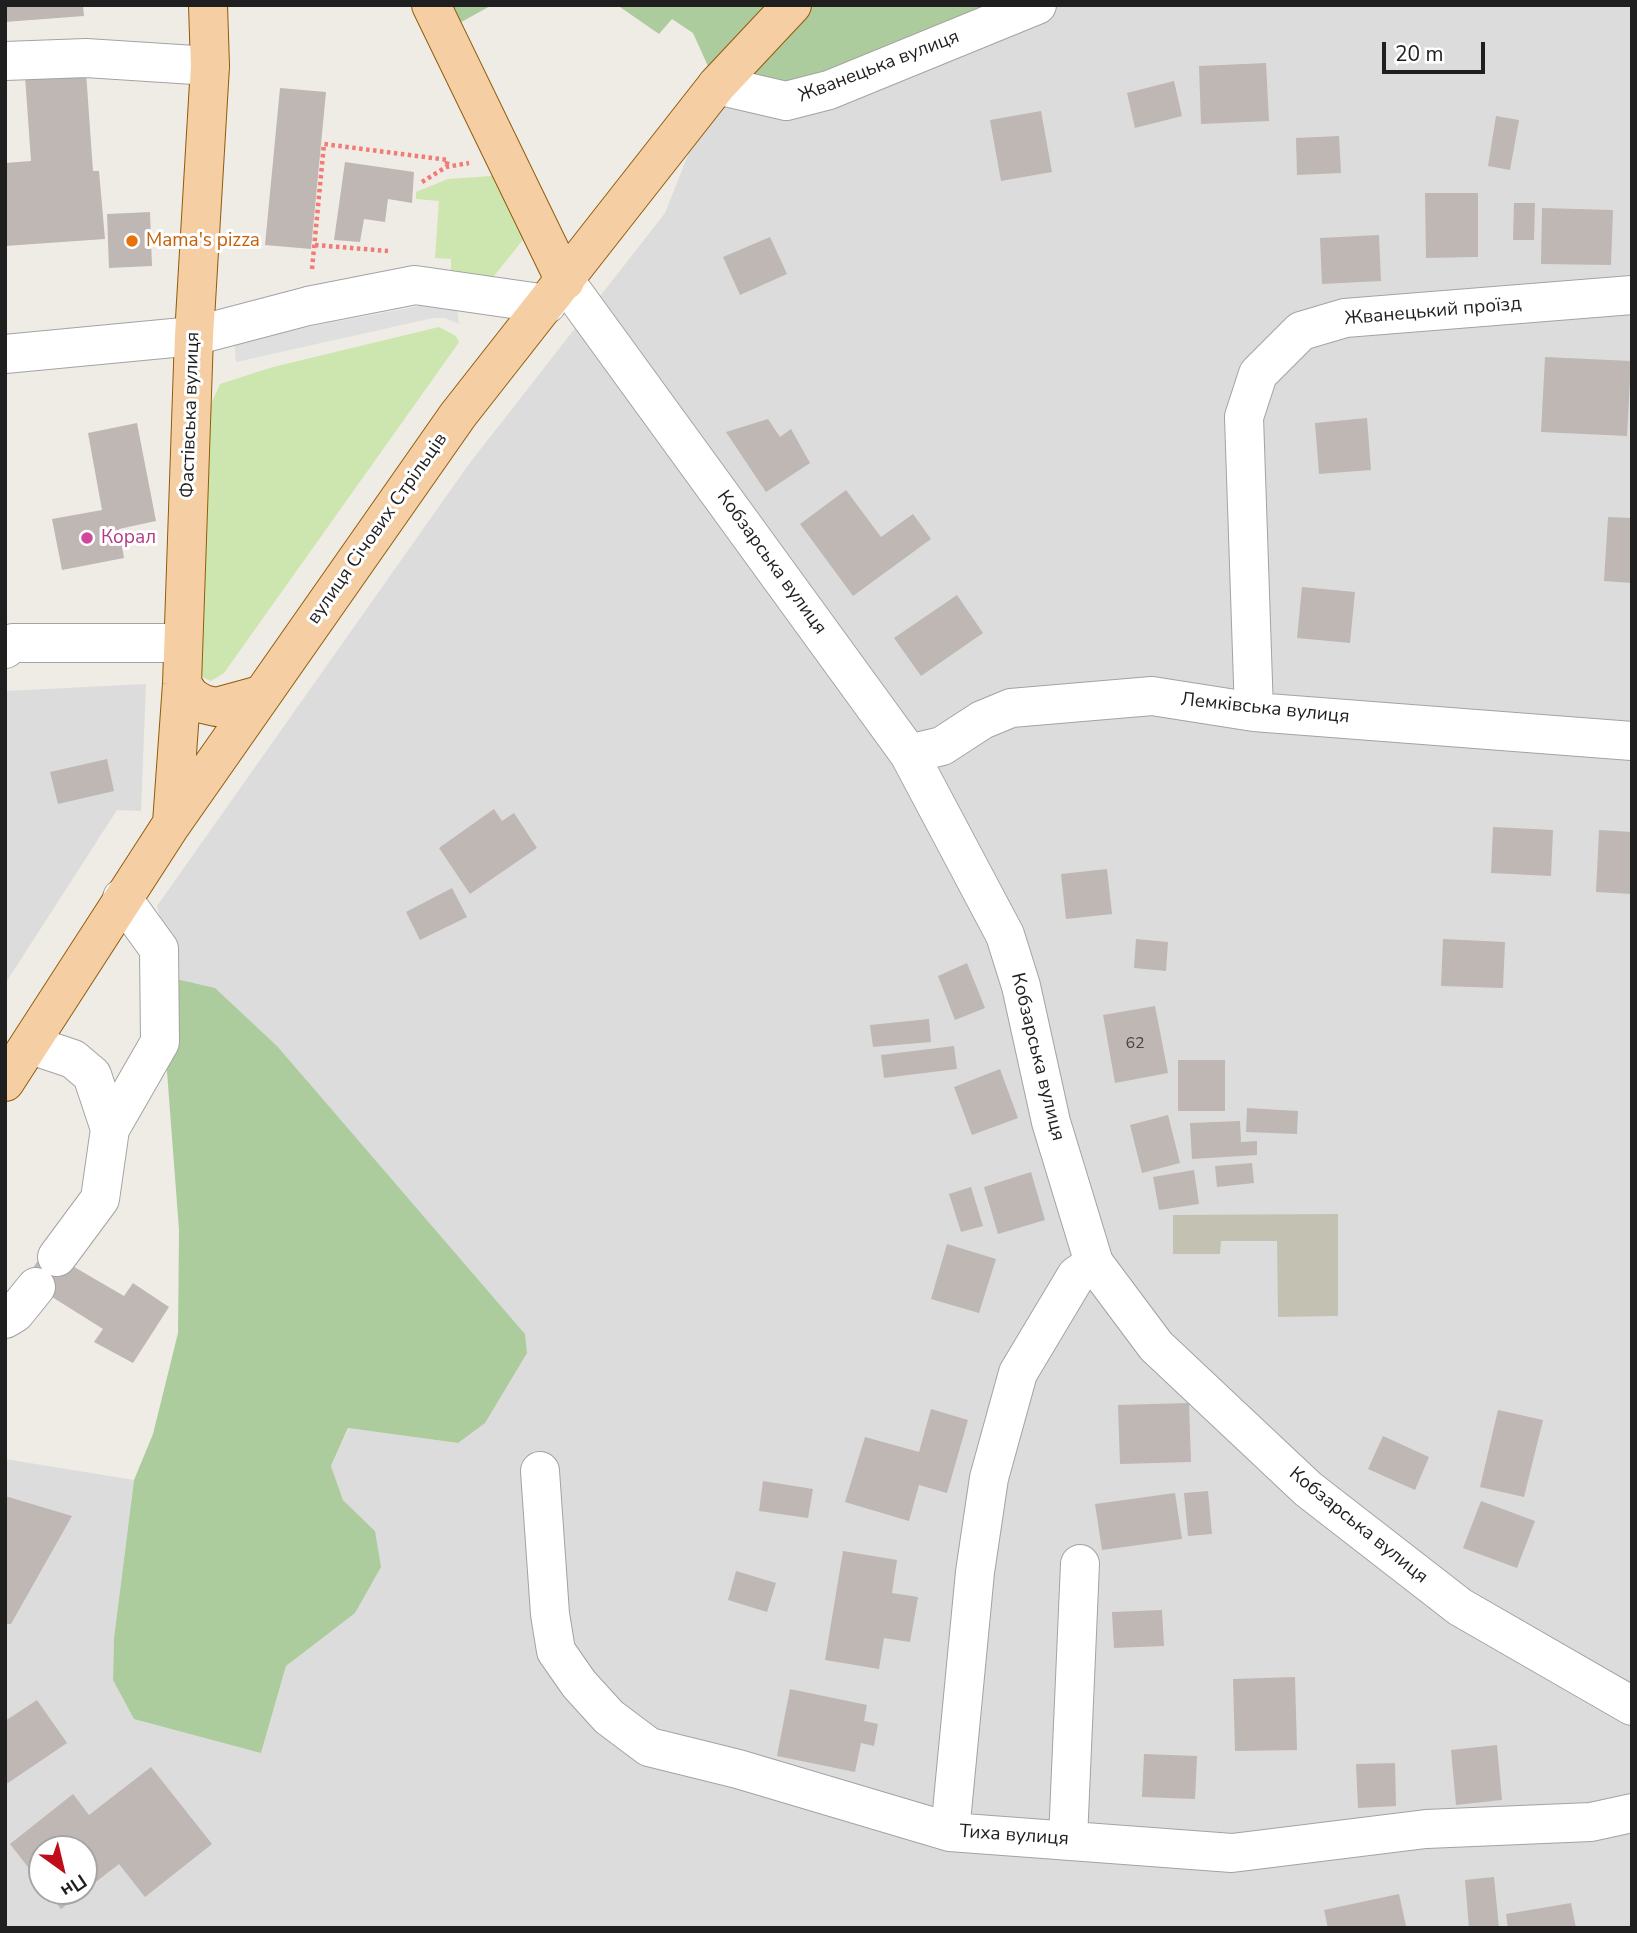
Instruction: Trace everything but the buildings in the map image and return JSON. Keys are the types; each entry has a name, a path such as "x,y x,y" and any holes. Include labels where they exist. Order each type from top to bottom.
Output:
{"main road":[{"name":"Фастівська вулиця","path":"171,825 182,684 194,336 210,66 208,5"},
{"path":"431,5 508,162 556,293"},
{"name":"вулиця Січових Стрільців","path":"5,1082 171,825 458,415 718,85 792,5"},
{"path":"182,684 191,696 203,705 216,707 260,695"}],"street":[{"name":"Жванецька вулиця","path":"718,85 786,101 830,90 1037,5"},
{"path":"5,61 86,58 210,66"},
{"path":"5,354 194,336 308,306 415,285 556,293"},
{"name":"Кобзарська вулиця","path":"556,293 909,754 1005,935 1021,986 1051,1122 1094,1264 1156,1346 1308,1489 1460,1606 1632,1706"},
{"name":"Жванецький проїзд","path":"1254,712 1244,417 1258,374 1301,331 1345,318 1632,295"},
{"path":"5,649 12,643 182,643"},
{"name":"Лемківська вулиця","path":"909,754 942,747 982,720 1011,708 1152,696 1254,712 1632,741"},
{"path":"5,1319 15,1313 100,1199 110,1129 160,1042 159,949 122,898"},
{"path":"31,1045 73,1059 92,1075 110,1129"},
{"name":"Тиха вулиця","path":"1094,1264 1076,1276 1018,1373 989,1478 975,1572 950,1832 1232,1853 1426,1829 1591,1822 1632,1813"},
{"path":"540,1471 550,1614 556,1651 579,1684 609,1717 649,1747 738,1769 950,1832"},
{"path":"1068,1839 1080,1564"}],"path":[{"path":"308,306 324,144 448,160 446,167"},
{"path":"422,182 446,167 508,162"},
{"path":"315,245 401,252"}],"shaded area":[{"path":"1032,5 1632,5 1632,1928 5,1928 5,1459 134,1480 114,1638 113,1680 261,1753 286,1666 315,1642 375,1531 343,1500 331,1466 349,1428 458,1443 526,1354 525,1334 278,1047 176,979 157,906 469,464 665,213 716,84"},
{"path":"456,299 459,324 445,318 433,318 236,362 234,341"},
{"path":"146,684 141,811 117,810 5,984 5,691"},
{"path":"1338,1214 1338,1316 1278,1317 1277,1241 1221,1241 1220,1254 1173,1254 1173,1215"}],"green space":[{"path":"434,5 492,5 447,30"},
{"path":"617,5 1032,5 827,88 716,84 693,33 672,19 659,34"},
{"path":"504,175 530,231 486,286 451,285 451,259 435,258 439,201 416,199 416,192 448,179"},
{"path":"439,327 456,336 459,342 455,348 224,673 211,681 198,675 210,406 220,384 273,367"},
{"path":"176,979 215,988 278,1047 525,1334 527,1353 485,1423 458,1443 348,1428 331,1466 343,1500 375,1531 381,1567 355,1613 286,1666 261,1753 134,1719 113,1680 114,1638 134,1480 153,1434 178,1333 179,1230 165,1045"}],"place":[{"name":"Mama's pizza","path":"132,241"},
{"name":"Корал","path":"87,538"}]}
